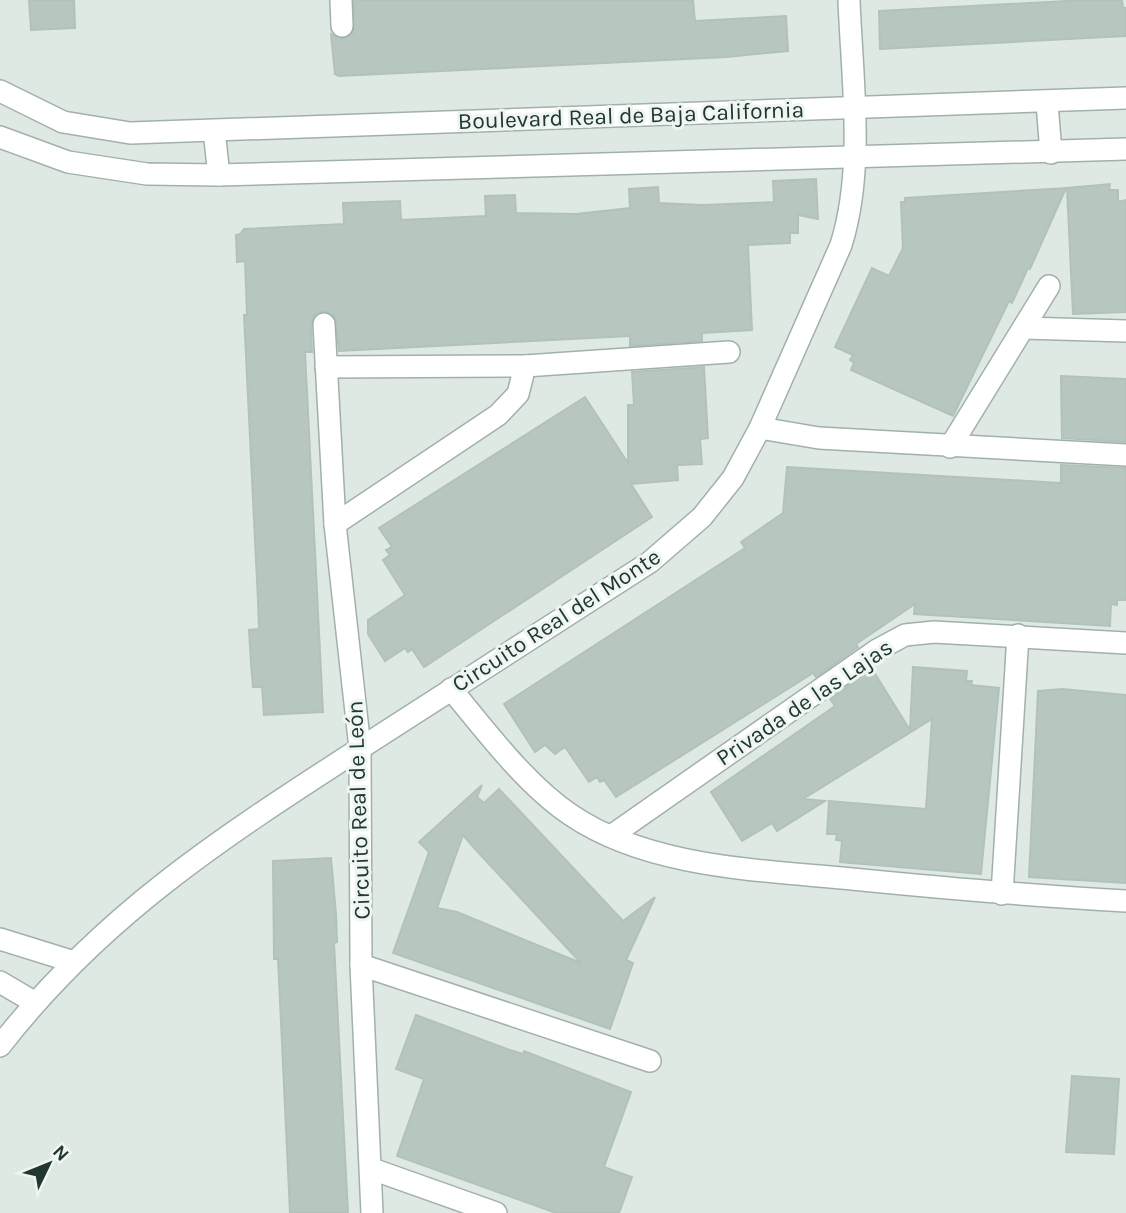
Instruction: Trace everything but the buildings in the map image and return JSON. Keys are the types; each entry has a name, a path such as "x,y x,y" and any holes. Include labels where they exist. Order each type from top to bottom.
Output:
{"street":[{"path":"341,0 342,26"},
{"name":"Circuito Real del Monte","path":"0,1046 34,1002 148,892 225,836 650,562 702,517 733,478 760,428 841,245 850,218 854,157 849,0"},
{"name":"Boulevard Real de Baja California","path":"0,90 63,122 130,133 853,106 1047,103 1126,98"},
{"path":"1047,103 1051,153"},
{"path":"214,131 219,175"},
{"name":"Boulevard Real de Baja California","path":"0,136 68,162 147,174 219,175 1126,149"},
{"path":"950,447 1049,286"},
{"name":"Circuito Real de León","path":"324,324 335,524 360,748 361,965 372,1213"},
{"path":"1024,328 1126,331"},
{"path":"326,367 525,366 729,352"},
{"path":"335,524 498,415 517,394 525,366"},
{"path":"760,428 819,438 1126,455"},
{"name":"Privada de las Lajas","path":"611,836 877,650 905,635 934,632 1126,642"},
{"path":"1002,894 1018,635"},
{"path":"451,689 536,785 570,815 611,836 691,864 1002,894 1126,901"},
{"path":"0,939 74,962"},
{"path":"361,965 650,1061"},
{"path":"0,982 34,1002"},
{"path":"372,1170 496,1213"}]}
